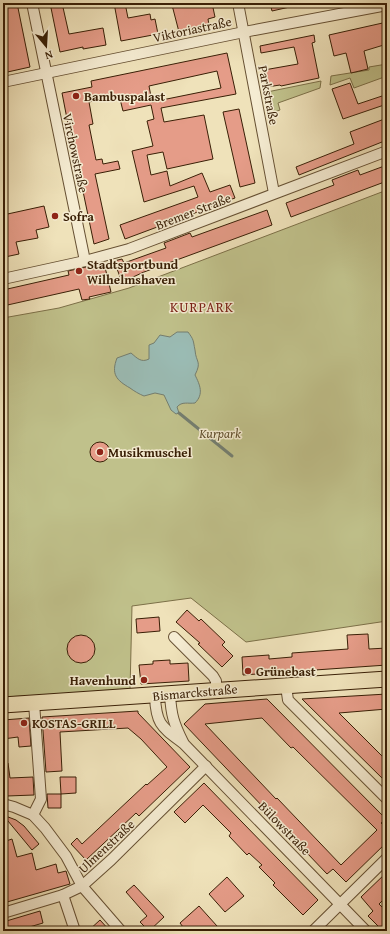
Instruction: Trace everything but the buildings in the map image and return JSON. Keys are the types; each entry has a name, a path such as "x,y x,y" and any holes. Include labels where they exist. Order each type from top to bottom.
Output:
{"main road":[{"name":"Bismarckstraße","path":"3,705 155,696 216,690 387,679"}],"street":[{"name":"Virchowstraße","path":"32,3 85,261"},
{"name":"Parkstraße","path":"238,3 274,193"},
{"name":"Viktoriastraße","path":"3,82 244,32 387,5"},
{"name":"Bremer Straße","path":"3,279 85,261 129,249 387,151"},
{"path":"174,637 213,676 216,681 216,690"},
{"path":"286,686 288,700 387,799"},
{"name":"Bülowstraße","path":"170,694 174,724 184,744"},
{"name":"Bülowstraße","path":"155,696 157,716 165,729 184,744 206,766 366,931"},
{"path":"33,815 41,799 34,703"},
{"name":"Ulmenstraße","path":"3,913 63,895 82,886 111,860 206,766"},
{"path":"3,804 14,806 33,815 46,828 66,856 82,886 121,931"},
{"path":"313,931 387,858"},
{"path":"63,895 74,931"}],"green space":[{"path":"387,64 387,76 354,88 350,78 330,85 331,76 369,70 369,67"},
{"path":"321,81 320,88 278,103 280,110 272,113 267,92"},
{"name":"Kurpark","path":"387,190 387,621 246,642 191,598 132,606 130,691 3,697 3,318 59,308 129,288"}],"water":[{"path":"177,332 188,332 193,340 198,364 195,375 200,386 200,396 195,403 183,403 179,405 177,407 179,413 176,414 171,410 164,395 155,393 144,396 121,382 116,376 115,364 117,358 131,353 141,360 149,359 149,345 154,343 160,335 170,337"}],"waterway":[{"path":"179,413 232,456"}],"place":[{"name":"Bambuspalast","path":"76,96"},
{"name":"Sofra","path":"55,216"},
{"name":"Stadtsportbund Wilhelmshaven","path":"79,271"},
{"name":"Musikmuschel","path":"100,452"},
{"name":"Grünebast","path":"248,671"},
{"name":"Havenhund","path":"144,680"},
{"name":"KOSTAS-GRILL","path":"24,723"}],"district":[{"name":"KURPARK","path":"202,307"}]}
